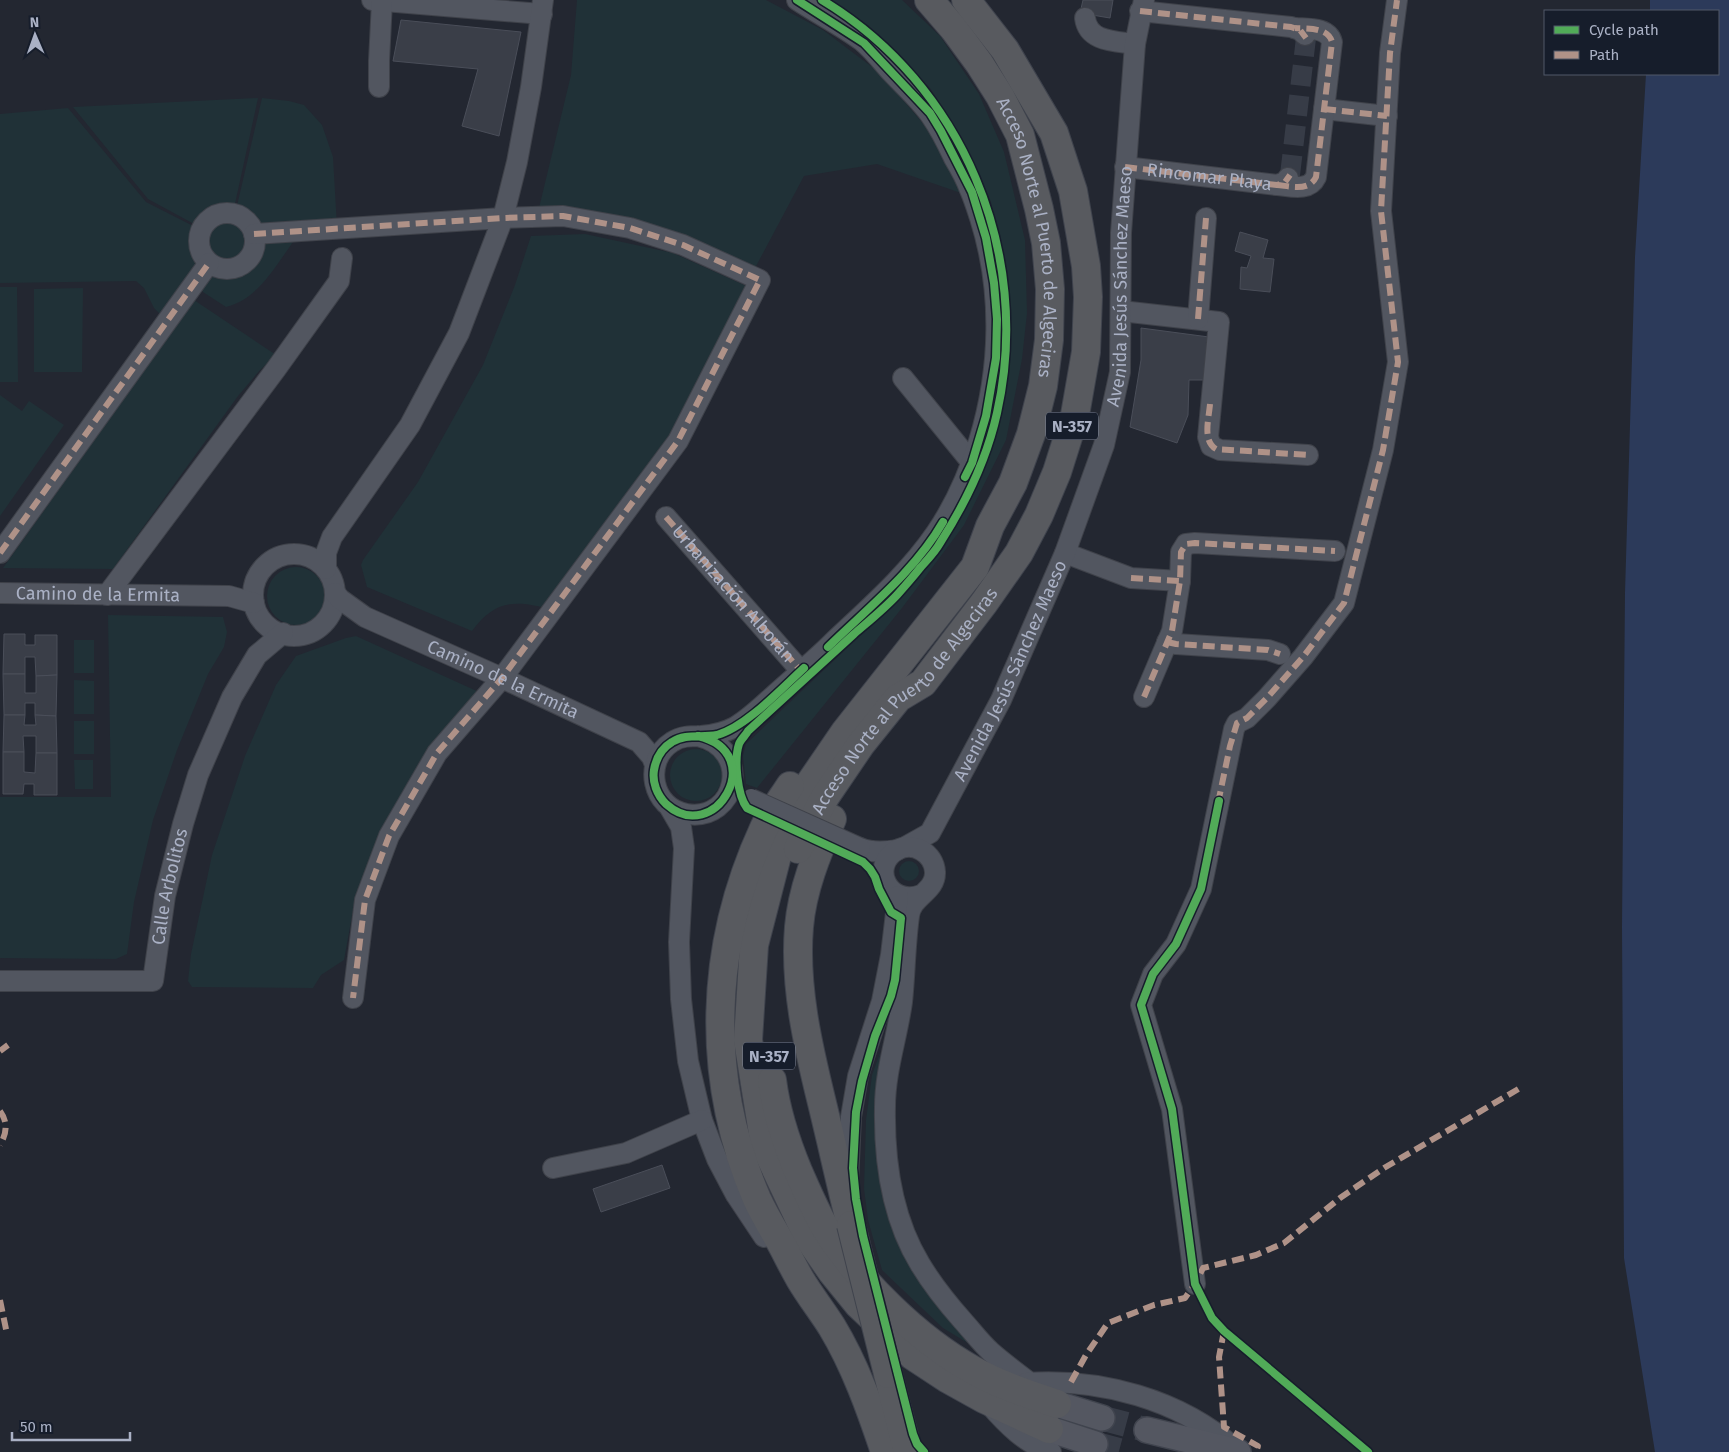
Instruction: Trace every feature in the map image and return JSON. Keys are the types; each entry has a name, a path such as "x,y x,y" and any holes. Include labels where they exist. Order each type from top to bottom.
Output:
{"highway":[{"name":"Acceso Norte al Puerto de Algeciras","path":"929,0 954,29 979,63 1000,96 1020,135 1038,201 1046,243 1050,289 1049,340 1043,386 1028,442 1013,483 990,526 975,567 845,732 808,786 780,844 754,945 748,1040 765,1146 809,1239 832,1272 858,1304 913,1356 948,1379 1006,1389"},
{"name":"Acceso Norte al Puerto de Algeciras","path":"966,0 975,9 1005,50 1054,133 1073,191 1082,240 1088,297 1086,352 1075,415 1057,472 1039,514 1019,552 923,683 898,698 861,744 825,798 798,848 782,894 770,946 766,991 766,1036 773,1088 785,1140 824,1226 868,1284 914,1329 972,1370 1006,1389 1053,1428"},
{"path":"885,1452 854,1371 832,1328 800,1280 758,1200 738,1145 724,1087 720,1008 722,982 731,924 746,872 765,826 827,727 935,590 963,551 990,526"},
{"path":"908,1452 808,1048 801,999 798,949 799,926 803,904 817,854 832,819 849,789 913,704 923,683"}],"main road":[{"path":"1053,1428 1102,1418"},
{"path":"1053,1428 1095,1444"},
{"path":"1147,1430 1239,1452"}],"street":[{"path":"301,554 310,557 326,569 331,577 335,593 334,606 324,623 308,633 298,635 283,633 270,627 257,602 259,574 272,560 322,547 332,537 410,425 459,333 503,218 517,162 543,7 377,0 379,87"},
{"path":"797,0 864,42 930,113 972,192 986,238 994,283 997,319 996,358 992,385 986,416 972,463 956,498 937,532 914,562 801,671 750,716 733,728 716,735 689,736 671,742 660,753 655,765 654,775 658,793 670,808 681,827 684,848 679,942 683,1028 688,1061 702,1120 717,1159 736,1195 787,1270 800,1280"},
{"path":"1195,1284 1172,1109 1141,1005 1153,974 1176,944 1201,890 1234,729 1237,723 1247,718 1304,657 1344,603 1382,450 1398,362 1381,211 1390,53 1397,0"},
{"path":"1139,4 1301,33 1324,31 1331,38 1324,109 1386,116"},
{"name":"Avenida Jesús Sánchez Maeso","path":"930,834 1001,700 1065,553 1104,445 1120,372 1122,311 1121,233 1139,4"},
{"path":"1085,18 1089,30 1098,38 1135,44"},
{"name":"Rincomar Playa","path":"1125,167 1283,180 1305,187 1309,186 1315,181 1324,109"},
{"path":"224,214 233,214 247,221 254,234 255,243 249,259 242,265 225,269 210,263 200,248 202,230 207,222 214,217 224,214"},
{"path":"254,234 503,218 564,216 630,228 683,245 760,280 678,440 502,678 437,753 389,836 365,900 353,998"},
{"path":"1198,319 1206,218"},
{"path":"107,595 276,369 338,281 342,258"},
{"path":"0,553 210,263"},
{"path":"1122,311 1218,322 1208,442 1216,449 1308,454"},
{"path":"903,378 972,463"},
{"name":"Urbanización Alborán","path":"666,517 801,671"},
{"path":"326,569 326,553 332,537"},
{"path":"1144,697 1175,619 1180,581 1181,552 1184,546 1190,543 1335,551"},
{"path":"1065,553 1131,578 1180,581"},
{"name":"Camino de la Ermita","path":"0,592 229,596 243,591 257,602"},
{"name":"Camino de la Ermita","path":"335,593 340,599 366,617 639,742 658,744 671,742"},
{"name":"Calle Arbolitos","path":"257,602 257,654"},
{"name":"Camino de la Ermita","path":"330,615 349,614 366,617"},
{"name":"Calle Arbolitos","path":"0,981 153,981 165,896 183,824 198,775 232,697 257,654 283,633"},
{"path":"1167,642 1185,645 1268,650 1280,654"},
{"path":"670,808 688,814 707,812 723,802 730,790 733,775 728,756 716,743 698,736"},
{"name":"Camino de la Ermita","path":"639,742 652,757 655,765"},
{"path":"730,790 864,849 881,852 913,847 927,854 932,860"},
{"path":"884,877 886,861 901,849 930,834 935,876 929,888 916,900 909,914 901,1004 887,1077 885,1107 888,1172 897,1210 910,1245 929,1278 990,1351 1006,1389 1006,1424 1040,1448 1053,1428"},
{"path":"864,849 879,866 892,891 898,896 906,898 922,895"},
{"path":"851,1225 848,1174 851,1117 858,1076 882,1001 891,955 898,896"},
{"path":"553,1168 626,1153 702,1120"},
{"path":"1006,1389 1071,1382 1118,1389 1155,1400 1179,1410 1228,1442 1239,1452"}],"shaded area":[{"path":"577,0 766,0 823,30 880,73 932,134 961,193 877,164 804,176 754,270 539,208 571,75"},
{"path":"828,0 902,0 940,36 979,94 1004,152 1025,240 1027,313 1022,359 1006,440 964,525 902,608 757,788 746,784 743,756 746,744 902,596 934,557 959,519 997,432 1009,362 1009,290 991,202 962,138 930,88 869,26"},
{"path":"258,98 233,213 236,210 262,98 289,101 304,105 322,125 333,157 337,227 293,238 293,242 272,272 247,297 226,307 203,292 198,283 166,320 154,308 144,288 136,281 0,283 0,114 68,108 146,202 201,230 196,225 148,199 73,107"},
{"path":"585,234 673,253 751,288 676,435 550,609 526,604 506,605 489,613 472,631 367,587 361,565 363,560 418,482 483,365 515,285 531,236"},
{"path":"0,287 17,287 18,382 0,382"},
{"path":"83,288 82,372 34,372 34,289"},
{"path":"194,300 276,355 260,370 238,396 113,569 3,568"},
{"path":"0,395 22,411 29,401 64,425 0,516"},
{"path":"290,567 302,567 317,575 325,590 325,602 317,617 302,625 290,625 275,617 267,602 267,590 275,575"},
{"path":"108,615 223,617 227,632 224,647 208,674 177,750 153,820 134,902 127,954 116,959 0,958 0,797 111,797"},
{"path":"356,636 481,693 376,847 356,894 344,960 321,975 313,988 192,987 188,981 191,954 212,855 245,756 276,685 296,656"},
{"path":"74,640 94,640 94,673 74,673"},
{"path":"74,680 94,681 94,714 74,714"},
{"path":"74,721 94,721 94,754 74,754"},
{"path":"691,749 701,749 715,756 722,770 722,780 715,794 701,801 691,801 681,797 674,790 670,780 670,770 674,760 681,753"},
{"path":"74,760 93,760 93,789 75,789"},
{"path":"905,861 913,861 919,867 919,875 913,881 905,881 899,875 899,867"},
{"path":"880,1053 876,1120 882,1183 981,1351 943,1328 882,1270 868,1220 864,1189 866,1120 872,1075"}],"water":[{"path":"1650,0 1729,0 1729,1452 1655,1452 1624,1258 1622,927 1625,593 1635,257 1646,75 1719,75 1719,10 1650,10"}],"building":[{"path":"1083,0 1113,0 1110,18 1080,13"},
{"path":"401,20 521,32 499,136 462,126 478,69 393,61"},
{"path":"1240,232 1268,240 1263,258 1274,259 1270,292 1240,289 1241,267 1247,268 1251,256 1235,251"},
{"path":"1141,328 1209,337 1206,380 1189,380 1188,415 1177,443 1130,427 1141,360"},
{"path":"4,634 25,634 25,645 35,645 35,635 57,635 57,675 36,676 35,657 25,657 25,674 3,674"},
{"path":"3,674 25,674 25,693 36,693 36,676 57,675 56,716 35,715 35,703 25,703 25,715 4,715"},
{"path":"4,715 25,715 24,725 36,725 35,715 56,716 57,753 36,753 36,736 23,736 24,752 3,752"},
{"path":"3,752 24,752 24,772 35,773 36,753 57,753 57,795 34,795 34,784 24,784 23,794 3,794"},
{"path":"662,1165 670,1188 601,1212 593,1189"}],"tunnel":[{"path":"1290,175 1306,38"},
{"path":"1102,1418 1147,1430"},
{"path":"1095,1444 1124,1452"}],"marked path":[{"path":"1218,803 1237,723 1247,718 1267,698 1303,657 1344,603 1383,450 1398,362 1381,211 1390,53 1397,0"},
{"path":"1140,11 1291,27 1300,30 1306,38"},
{"path":"1277,185 1293,187 1309,185 1316,177 1332,42 1330,37 1322,31 1295,28"},
{"path":"1324,109 1387,116"},
{"path":"1125,167 1277,185 1285,182 1290,175"},
{"path":"254,234 563,216 630,228 683,245 760,280 678,441 502,678 437,753 389,836 365,900 353,998"},
{"path":"1198,319 1206,218"},
{"path":"0,553 209,263"},
{"path":"1210,404 1208,435 1209,441 1216,449 1308,455"},
{"path":"666,517 801,671"},
{"path":"1144,697 1172,631 1180,581 1181,552 1186,544 1335,551"},
{"path":"1131,578 1180,581"},
{"path":"1167,642 1268,650 1280,654"},
{"path":"0,1051 8,1045"},
{"path":"1071,1382 1086,1355 1108,1323 1154,1305 1185,1298 1203,1268 1256,1255 1284,1243 1340,1198 1384,1168 1520,1088"},
{"path":"0,1111 6,1128 0,1145"},
{"path":"0,1300 7,1334"},
{"path":"1224,1331 1219,1357 1224,1427 1258,1446 1256,1452"}],"cycle path":[{"path":"797,0 864,43 930,113 972,192 986,238 994,283 997,319 996,358 986,416 972,463 965,477"},
{"path":"822,0 871,35 913,77 948,125 976,178 994,234 1005,293 1006,353 993,430 974,480 949,528 933,553 892,600 748,731 741,740 737,751 737,777 741,795 747,808 863,862 875,877 891,912 901,918 895,980 891,996 875,1036 862,1081 856,1112 853,1168 856,1199 863,1236 913,1434 917,1444 924,1452"},
{"path":"828,647 905,573 932,540 943,522"},
{"path":"698,736 719,746 730,760 732,777 727,793 717,806 702,814 684,814 666,804 656,788 654,770 662,750 677,739 694,736 699,736 711,736 728,731 751,716 804,668"},
{"path":"1219,801 1201,889 1176,944 1153,974 1141,1005 1172,1109 1195,1284 1212,1318 1224,1331 1368,1452"}]}
